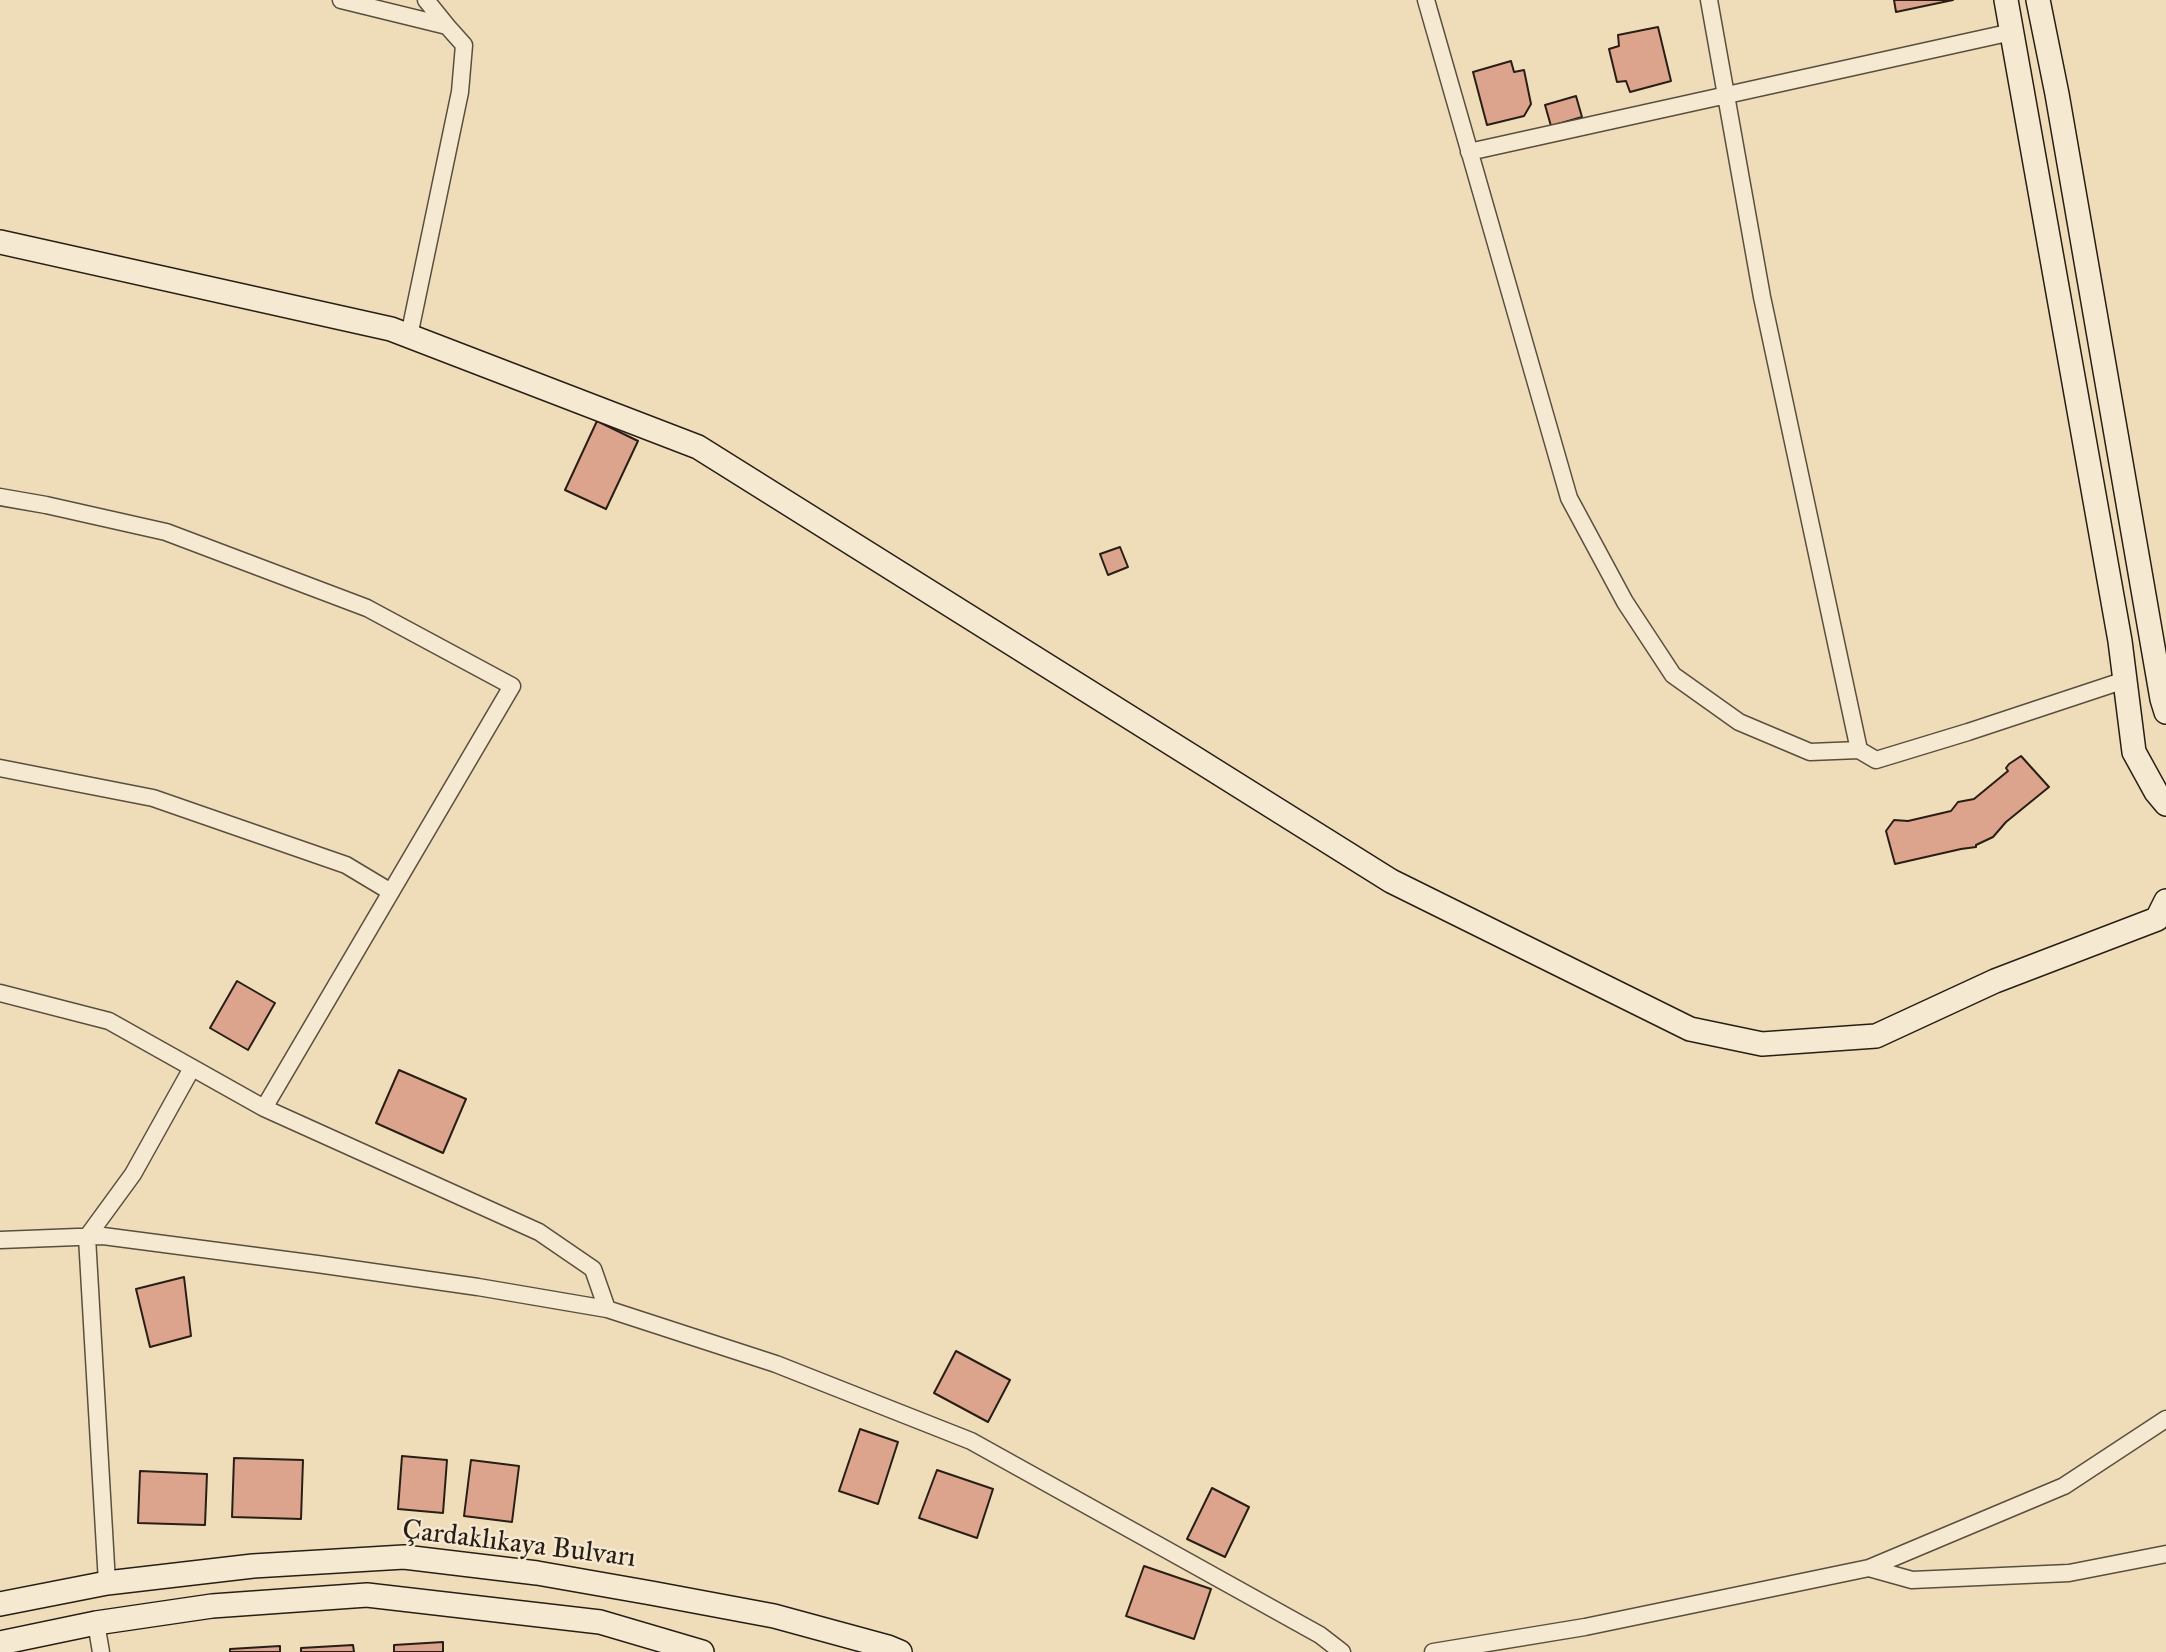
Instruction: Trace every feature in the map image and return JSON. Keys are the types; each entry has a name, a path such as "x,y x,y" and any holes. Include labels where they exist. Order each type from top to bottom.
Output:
{"main road":[{"path":"2006,0 2120,641 2134,752 2156,792 2166,804"},
{"path":"2038,0 2166,712"},
{"path":"0,242 391,329 698,447 1391,881 1690,1029 1762,1044 1876,1036 1995,981 2157,919 2166,901"},
{"name":"Çardaklıkaya Bulvarı","path":"0,1604 107,1583 253,1566 404,1557 537,1573 774,1616 900,1652"},
{"path":"0,1643 96,1623 212,1606 367,1595 600,1622 702,1652"}],"street":[{"path":"341,0 447,26"},
{"path":"409,336 460,92 464,45 426,0"},
{"path":"1426,0 1569,498 1625,602 1673,675 1739,722 1810,752 1859,750 1876,760 2125,680"},
{"path":"1709,0 1762,297 1859,750"},
{"path":"1469,152 2012,32"},
{"path":"0,497 166,532 367,608 512,686 264,1108"},
{"path":"0,768 153,798 346,865 391,892"},
{"path":"0,993 109,1021 264,1108 539,1232 593,1269 607,1309"},
{"path":"107,1583 87,1237 133,1174 192,1068"},
{"path":"0,1240 103,1236 478,1287 607,1309 776,1364 971,1441 1320,1635 1342,1652"},
{"path":"1433,1652 1585,1627 1869,1568 2064,1486 2166,1419"},
{"path":"1869,1568 1912,1580 2069,1573 2166,1554"},
{"path":"96,1623 102,1652"}],"building":[{"path":"1894,0 1953,0 1896,12"},
{"path":"1658,27 1671,81 1630,92 1626,81 1617,82 1609,49 1619,46 1618,35"},
{"path":"1511,61 1514,72 1524,70 1531,104 1524,116 1487,125 1473,72"},
{"path":"1576,96 1582,117 1551,126 1545,105"},
{"path":"597,421 638,441 606,509 565,490"},
{"path":"1120,547 1128,567 1108,575 1100,554"},
{"path":"2021,756 2049,787 2006,822 1993,837 1976,847 1895,864 1886,831 1894,820 1908,821 1951,811 1958,802 1974,799 2008,771 2006,768 2009,764"},
{"path":"237,981 275,1003 248,1050 210,1028"},
{"path":"399,1070 466,1099 443,1153 376,1123"},
{"path":"184,1277 191,1336 150,1347 136,1289"},
{"path":"956,1351 1010,1380 988,1422 934,1393"},
{"path":"860,1429 898,1442 878,1504 839,1491"},
{"path":"402,1456 447,1460 443,1513 398,1509"},
{"path":"234,1458 303,1460 301,1519 232,1517"},
{"path":"471,1460 519,1466 512,1522 464,1516"},
{"path":"937,1470 993,1489 977,1538 919,1518"},
{"path":"140,1471 207,1474 205,1525 138,1523"},
{"path":"1212,1488 1249,1507 1225,1557 1187,1539"},
{"path":"1144,1566 1211,1589 1194,1639 1126,1616"},
{"path":"443,1642 443,1652 394,1652 394,1645"},
{"path":"353,1645 354,1652 301,1652 301,1648"},
{"path":"280,1646 280,1652 230,1652 230,1649"}]}
